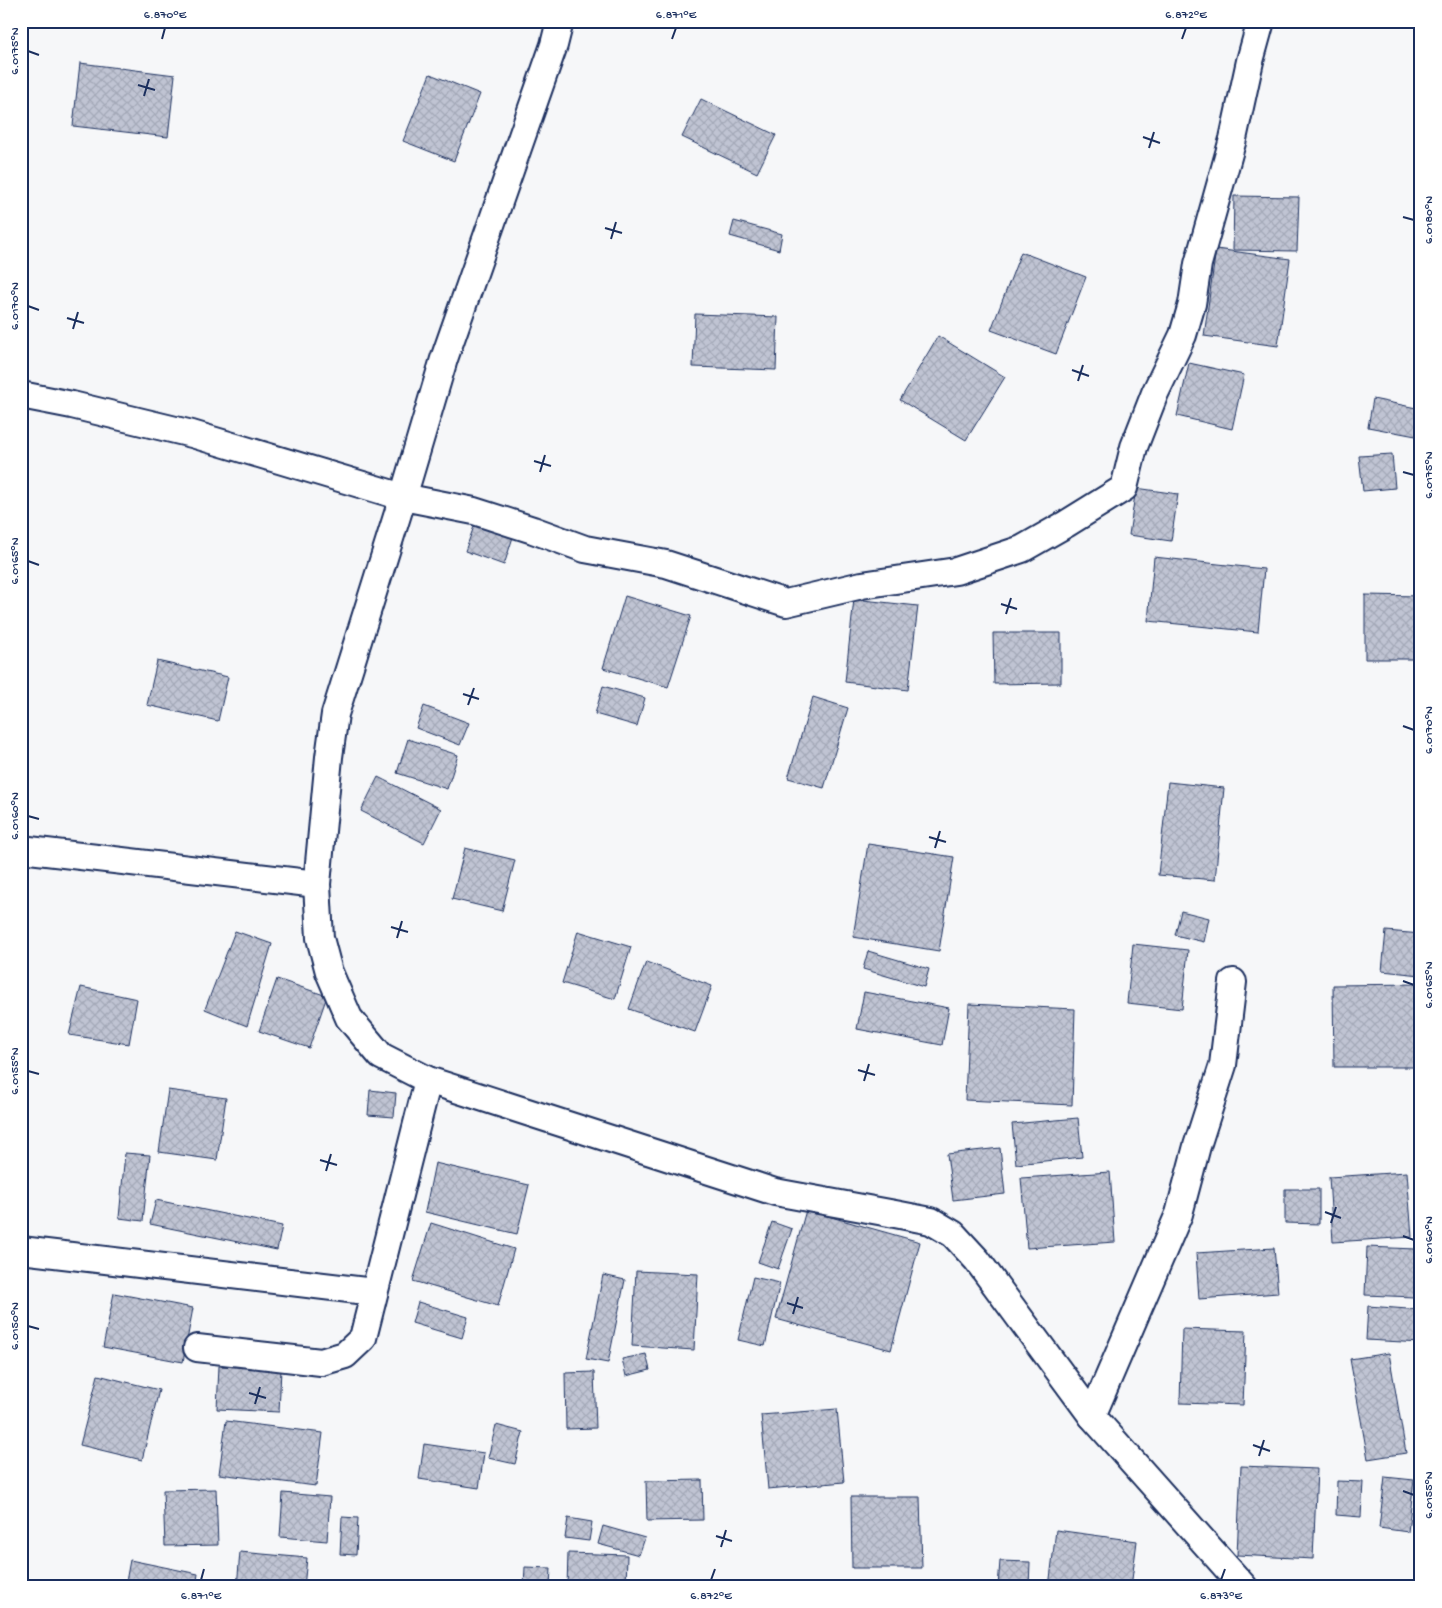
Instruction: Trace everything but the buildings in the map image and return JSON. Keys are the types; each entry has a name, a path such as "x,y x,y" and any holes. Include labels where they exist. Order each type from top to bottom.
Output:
{"street":[{"path":"560,21 554,45 444,359 335,714 317,884 320,938 329,972 349,1018 381,1056 428,1080 775,1192 931,1222 953,1234 977,1260 1092,1416 1244,1587"},
{"path":"21,395 72,405 192,434 403,497 474,511 585,549 666,564 786,603 862,585 956,572 1022,549 1124,488 1134,447 1155,393 1183,335 1192,304 1198,264 1233,139 1261,21"},
{"path":"21,850 317,884"},
{"path":"1092,1416 1179,1214 1197,1146 1223,1065 1233,982"},
{"path":"197,1348 321,1362 345,1355 363,1338 428,1080"},
{"path":"21,1250 374,1292"}]}
